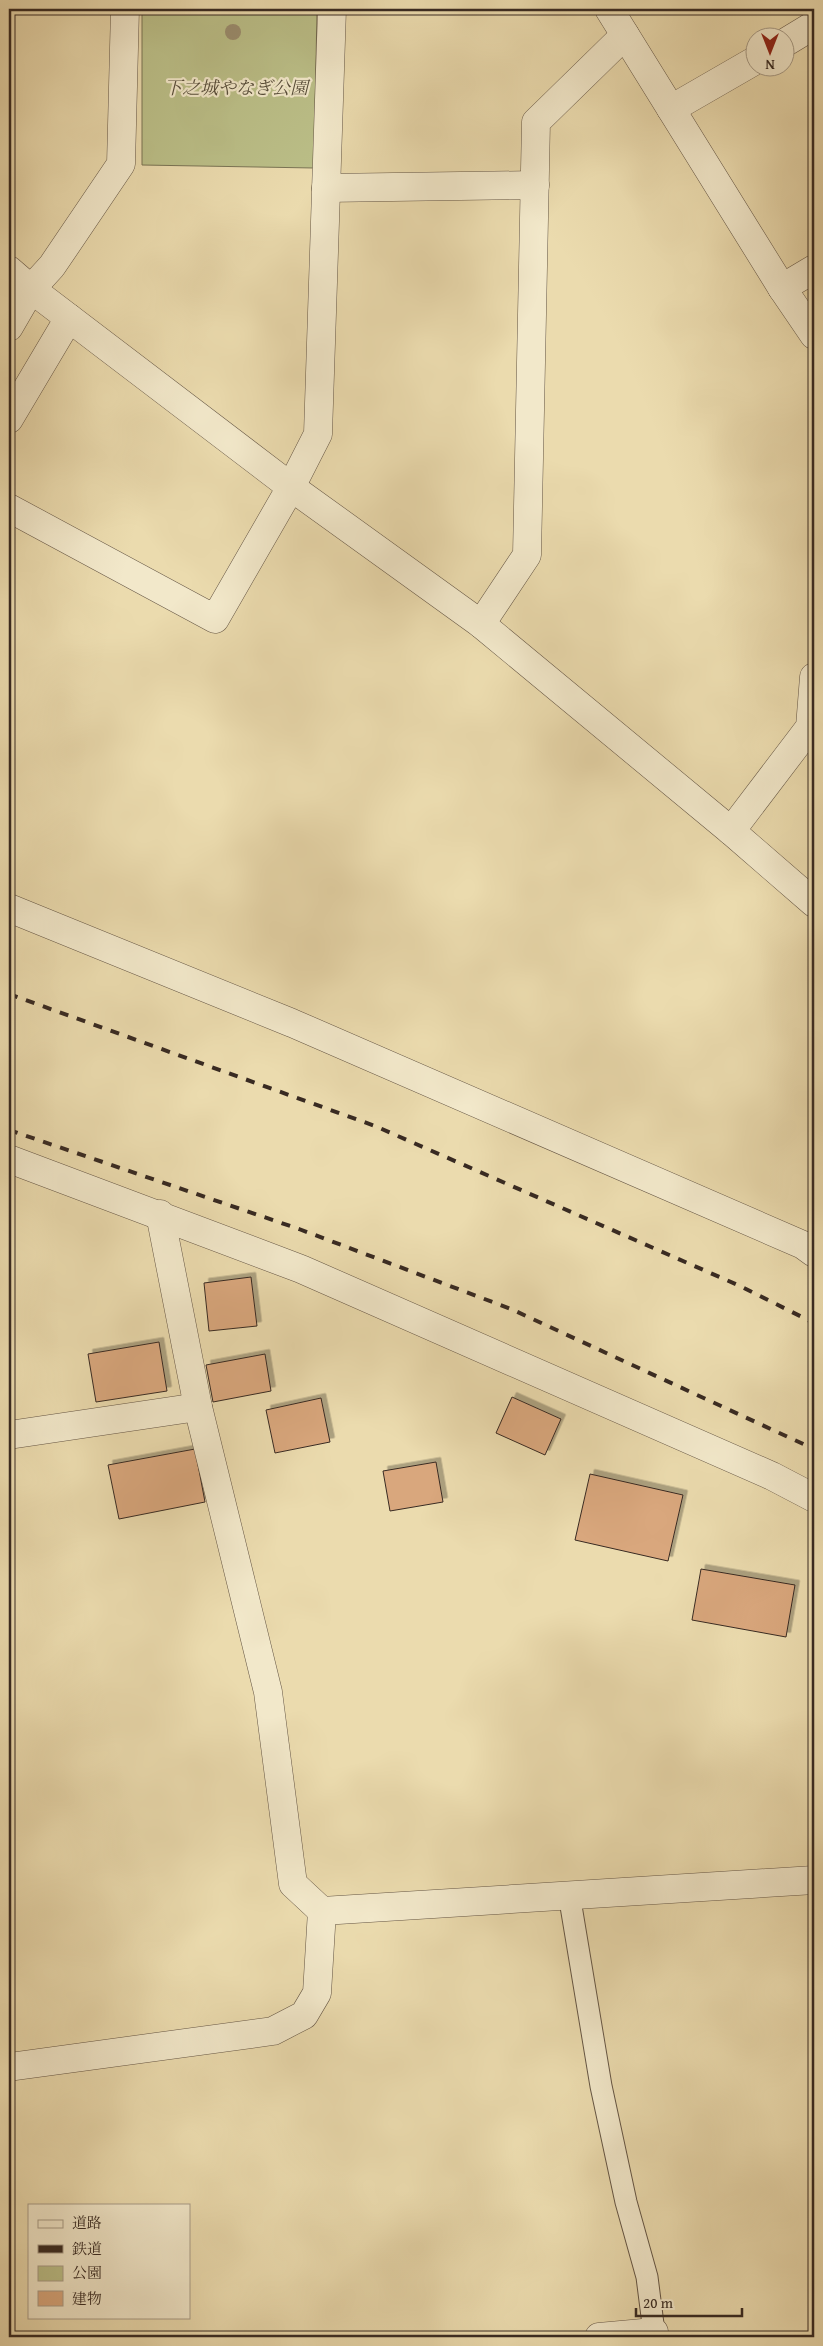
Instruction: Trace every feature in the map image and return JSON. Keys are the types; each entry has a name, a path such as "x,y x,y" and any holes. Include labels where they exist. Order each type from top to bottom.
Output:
{"street":[{"path":"9,327 31,290 52,266 121,164 125,9"},
{"path":"9,508 215,619 318,434 332,9"},
{"path":"609,9 782,288 814,335"},
{"path":"796,36 814,25"},
{"path":"481,624 527,555 536,122 625,35"},
{"path":"671,109 746,66"},
{"path":"326,188 535,185"},
{"path":"782,288 814,269"},
{"path":"9,270 31,290 290,487 481,624 732,831 814,903"},
{"path":"9,418 69,318"},
{"path":"732,831 810,727 814,676"},
{"path":"9,908 292,1023 803,1246 814,1253"},
{"path":"9,1159 160,1214 301,1269 772,1476 814,1498"},
{"path":"160,1214 198,1407 268,1692 293,1884 322,1911 814,1880"},
{"path":"9,1435 198,1407"},
{"path":"9,2067 273,2031 304,2015 317,1993 322,1911"},
{"path":"599,2337 654,2332"}],"lane":[{"path":"569,1894 601,2086 626,2202 647,2276 654,2332"}],"green space":[{"name":"下之城やなぎ公園","path":"142,9 317,9 314,168 142,165"}],"building":[{"path":"251,1277 257,1326 209,1331 204,1283"},
{"path":"159,1342 167,1391 96,1402 88,1354"},
{"path":"265,1354 271,1391 213,1402 206,1365"},
{"path":"512,1397 561,1419 545,1455 496,1433"},
{"path":"321,1398 330,1442 275,1453 266,1410"},
{"path":"195,1449 205,1502 119,1519 108,1465"},
{"path":"436,1462 443,1502 390,1511 383,1471"},
{"path":"590,1474 683,1495 668,1561 575,1540"},
{"path":"701,1569 795,1585 786,1637 692,1620"}],"railway":[{"path":"9,994 375,1126 740,1286 814,1323"},
{"path":"9,1130 299,1229 511,1309 814,1449"}]}
